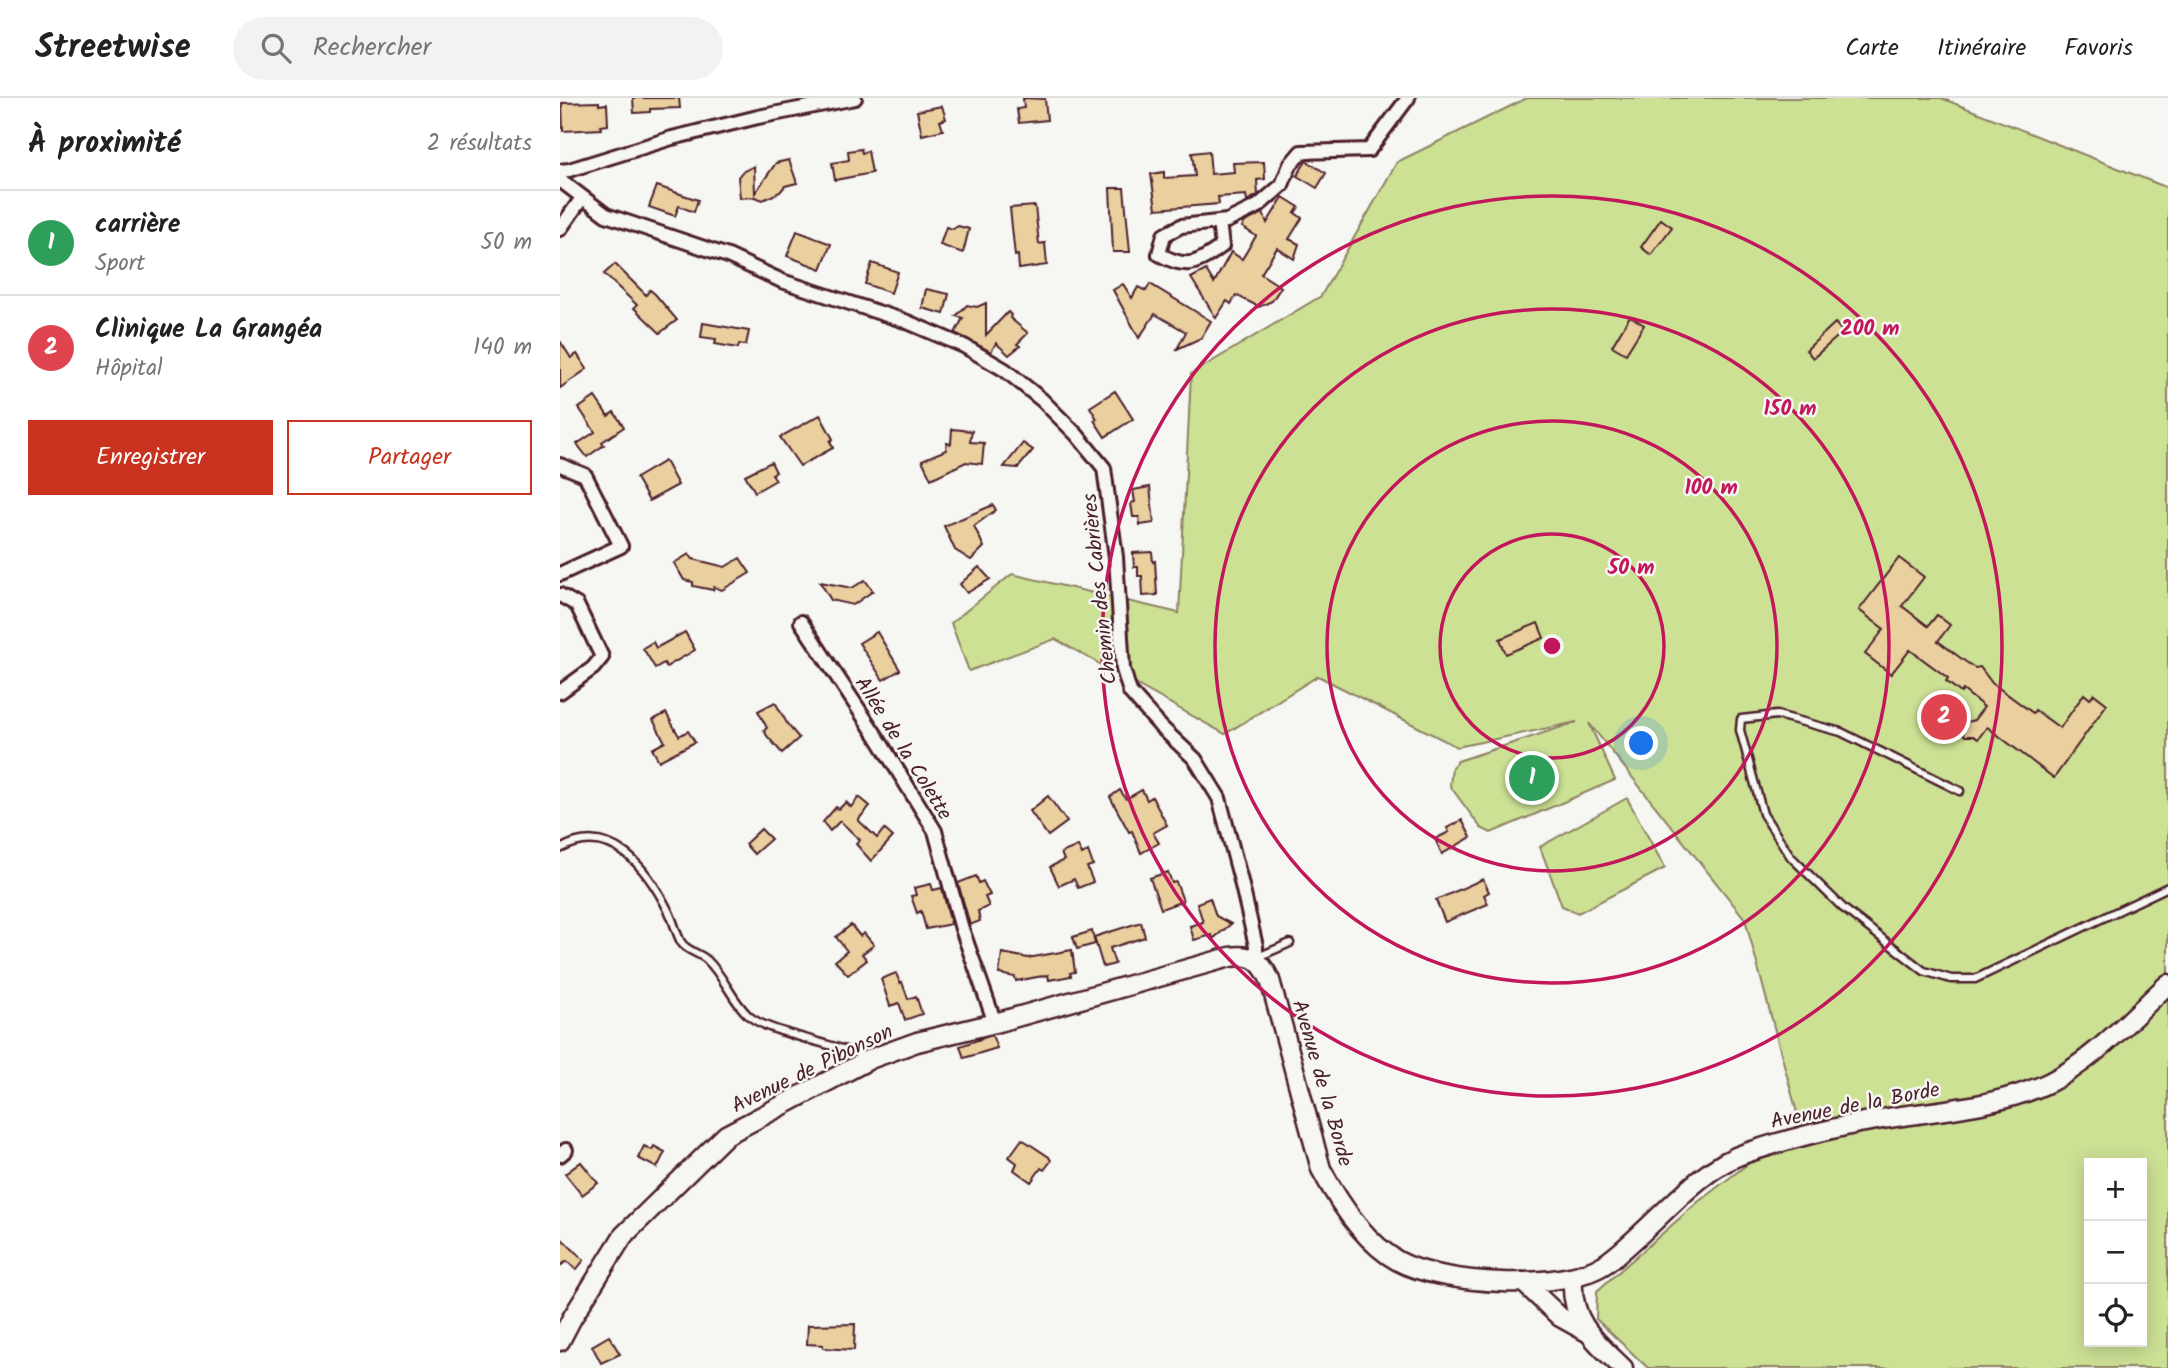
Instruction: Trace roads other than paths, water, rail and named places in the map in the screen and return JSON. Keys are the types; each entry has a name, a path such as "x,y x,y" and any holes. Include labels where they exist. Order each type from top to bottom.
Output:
{"street":[{"path":"560,171 672,138 758,117 855,98"},
{"path":"1219,222 1222,246 1203,260 1178,265 1159,254 1164,235 1181,226 1227,221 1258,206 1282,185 1290,165 1301,152 1369,150 1408,98"},
{"name":"Chemin des Cabrières","path":"560,180 606,215 729,256 782,281 905,321 964,346 1005,370 1042,400 1077,435 1104,468 1116,556 1123,669 1130,692 1161,727 1195,759 1219,798 1256,946 1256,958"},
{"path":"560,229 582,198"},
{"path":"560,465 585,475 621,545 560,574"},
{"path":"560,595 577,605 602,657 593,668 560,692"},
{"name":"Allée de la Colette","path":"800,622 877,737 934,831 962,929 995,1023"},
{"name":"Avenue de Pibonson","path":"560,1341 623,1236 726,1135 870,1059 917,1042 995,1023 1230,957 1244,955 1256,958"},
{"name":"Avenue de la Borde","path":"1256,958 1264,966 1270,980 1321,1169 1332,1190 1356,1223 1384,1252 1421,1271 1461,1279 1523,1282 1573,1278 1602,1266 1626,1249 1710,1173 1741,1154 1859,1123 1979,1104 2050,1083 2089,1056 2168,984"},
{"path":"1573,1278 1576,1312 1587,1332"},
{"path":"1523,1282 1560,1317 1587,1332 1623,1368"}],"lane":[{"path":"1960,791 1841,732 1777,715 1741,719 1740,730 1763,814 1791,857 1843,908 1924,971 1951,979 1975,979 2168,887"},
{"path":"560,849 578,841 597,839 616,846 648,877 683,945 707,960 749,1017 770,1027 852,1051 870,1059"},
{"path":"1256,958 1290,943"}],"place":[{"name":"Clinique La Grangéa","path":"1944,717"},
{"name":"carrière","path":"1532,778"}]}
